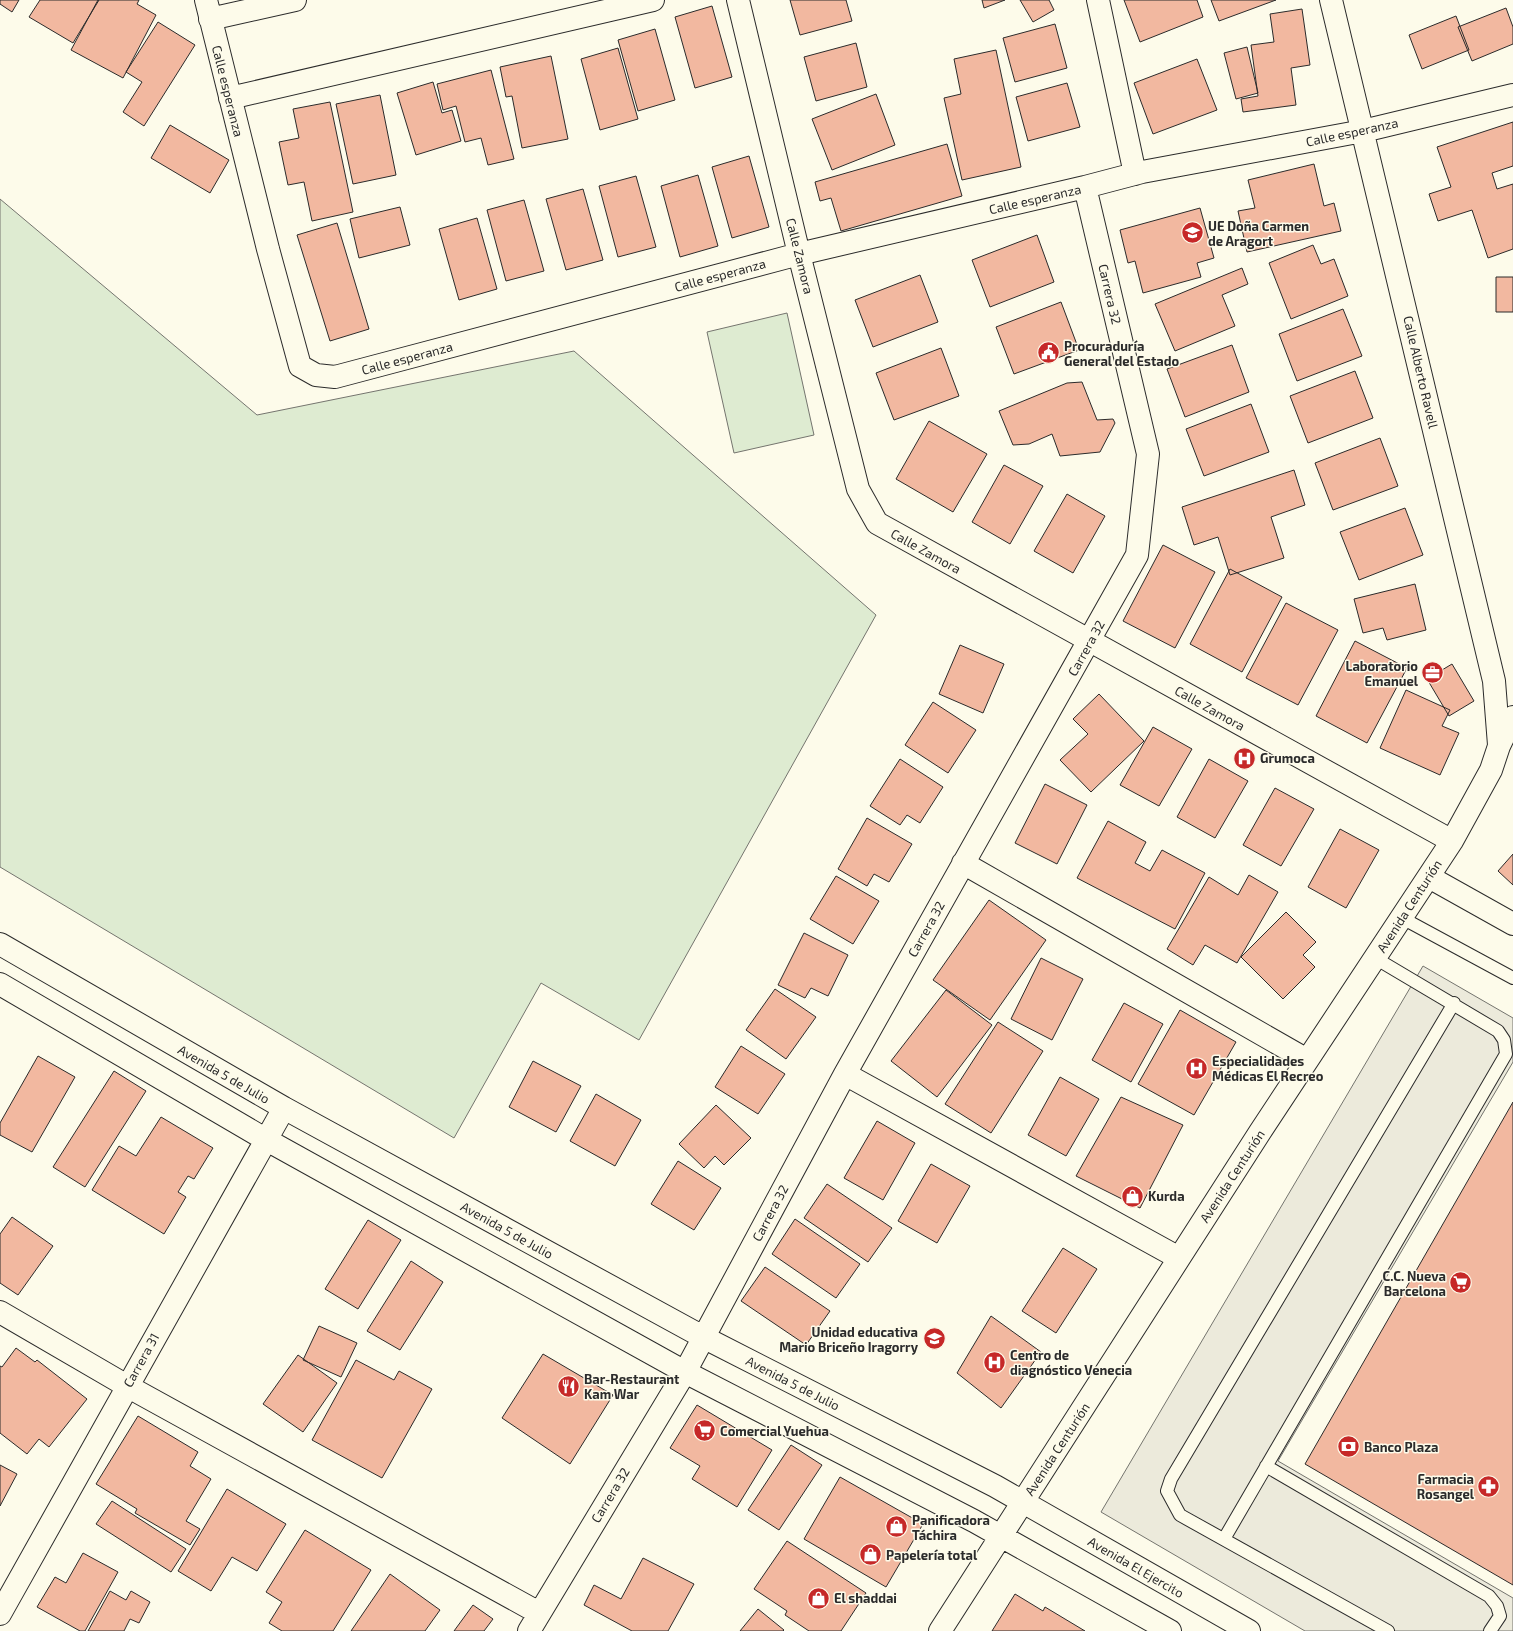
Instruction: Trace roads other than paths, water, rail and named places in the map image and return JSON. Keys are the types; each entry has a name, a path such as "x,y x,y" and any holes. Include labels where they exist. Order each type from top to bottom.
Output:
{"street":[{"path":"208,10 295,0"},
{"path":"230,98 652,0"},
{"name":"Calle Zamora","path":"738,0 858,490 876,523 1089,642 1452,841"},
{"path":"1098,0 1135,174"},
{"name":"Calle Alberto Ravell","path":"1331,0 1364,131 1494,681 1499,746"},
{"name":"Calle esperanza","path":"208,10 268,249 300,366 316,376 335,377 799,254 1135,174 1364,131 1513,95"},
{"name":"Carrera 32","path":"534,1622 685,1372 845,1074 1137,555 1148,454 1085,187"},
{"name":"Avenida Centurión","path":"940,1631 1307,1060 1452,841 1492,770 1499,746 1513,717"},
{"path":"963,863 1307,1060"},
{"path":"1429,877 1513,924"},
{"name":"Avenida 5 de Julio","path":"0,944 284,1108 703,1337 995,1486 1023,1502"},
{"path":"0,984 266,1139 685,1372 1001,1536 1170,1631"},
{"path":"845,1074 1179,1258"},
{"name":"Carrera 31","path":"0,1614 284,1108"},
{"path":"0,1312 534,1622"},
{"name":"Avenida El Ejercito","path":"1023,1502 1249,1631"}],"lane":[{"path":"1402,918 1513,978"},
{"path":"1224,1539 1506,1054 1504,1040 1498,1031 1454,1003 1375,958"},
{"path":"1388,1631 1180,1515 1167,1491 1171,1479 1454,1003"},
{"path":"1266,1466 1489,1596 1497,1606 1500,1616 1490,1631"}],"place":[{"name":"UE Doña Carmen de Aragort","path":"1192,233"},
{"name":"Procuraduría General del Estado","path":"1049,353"},
{"name":"Laboratorio Emanuel","path":"1433,673"},
{"name":"Grumoca","path":"1244,758"},
{"name":"Especialidades Médicas El Recreo","path":"1196,1068"},
{"name":"Kurda","path":"1132,1196"},
{"name":"C.C. Nueva Barcelona","path":"1461,1283"},
{"name":"Unidad educativa Mario Briceño Iragorry","path":"934,1339"},
{"name":"Centro de diagnóstico Venecia","path":"995,1362"},
{"name":"Bar-Restaurant Kam War","path":"568,1386"},
{"name":"Comercial Yuehua","path":"704,1431"},
{"name":"Banco Plaza","path":"1348,1447"},
{"name":"Farmacia Rosangel","path":"1489,1486"},
{"name":"Panificadora Táchira","path":"897,1527"},
{"name":"Papelería total","path":"870,1555"},
{"name":"El shaddai","path":"819,1598"}]}
